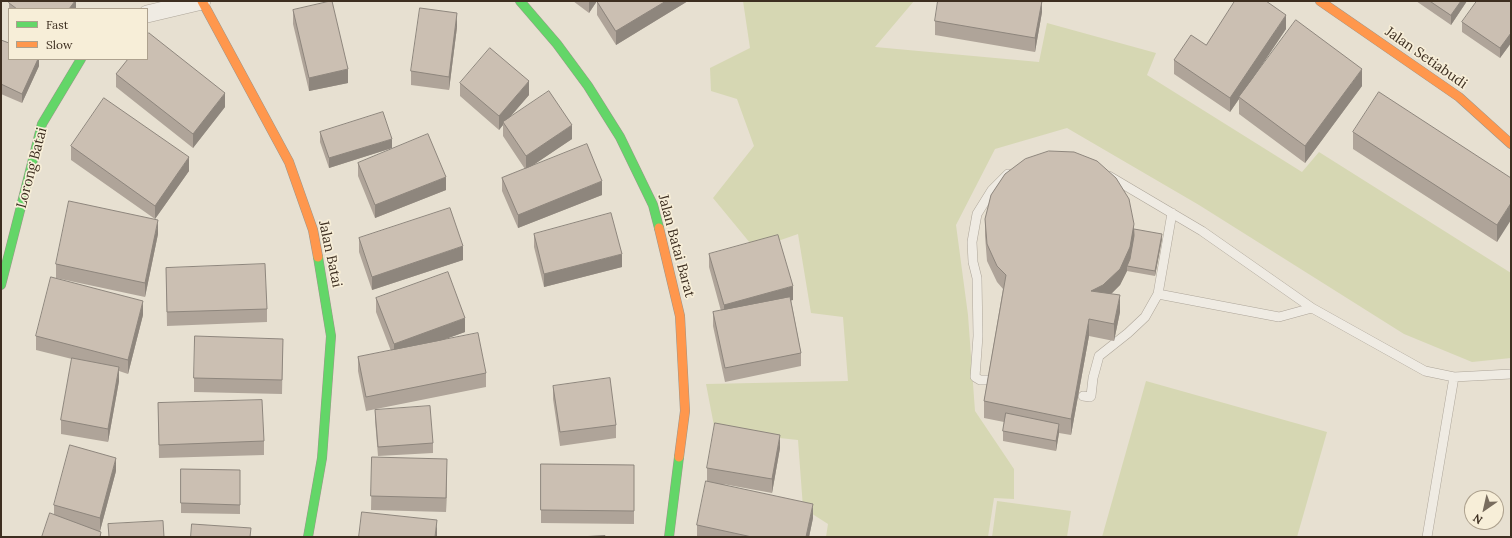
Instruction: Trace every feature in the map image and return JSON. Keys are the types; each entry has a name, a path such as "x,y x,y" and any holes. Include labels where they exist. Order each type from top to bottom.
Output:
{"street":[{"path":"148,14 202,1"},
{"name":"Jalan Batai","path":"202,1 288,162 313,230 331,336 322,458 308,537"},
{"name":"Jalan Batai Barat","path":"520,1 557,44 588,86 620,137 653,205 680,316 685,411 669,537"},
{"name":"Jalan Setiabudi","path":"1320,1 1459,97 1511,144"},
{"name":"Lorong Batai","path":"1,285 42,124 80,60"}],"lane":[{"path":"990,380 980,380 975,377 978,336 977,278 973,262 972,242 977,214 992,190 1015,167"},
{"path":"1098,170 1202,230 1312,308 1425,371 1454,377 1511,374"},
{"path":"1083,396 1090,398 1091,396 1092,378 1100,356 1145,317 1158,294 1172,213"},
{"path":"1158,294 1279,317 1312,308"},
{"path":"1427,537 1454,377"}],"green space":[{"path":"743,1 914,1 875,47 1039,62 1047,23 1156,53 1147,75 1302,172 1319,152 1511,273 1511,358 1472,362 1404,334 1199,205 1067,128 995,149 956,225 968,315 975,411 1014,469 1014,499 994,498 988,537 826,537 828,524 803,508 798,440 715,431 706,384 848,381 843,317 811,313 798,234 755,249 713,198 754,146 737,99 711,91 710,68 750,48"},
{"path":"1146,381 1327,432 1297,537 1102,537"},
{"path":"997,501 1071,511 1067,537 992,537"}],"building":[{"path":"10,1 75,1 70,8 16,8 9,3"},
{"path":"332,1 348,69 309,78 293,10"},
{"path":"597,1 666,1 616,31"},
{"path":"938,1 1042,1 1035,38 935,21"},
{"path":"1235,1 1266,1 1286,15 1230,98 1174,60 1191,35 1206,45"},
{"path":"1430,1 1461,1 1451,15"},
{"path":"1477,1 1511,1 1511,33 1500,48 1462,22"},
{"path":"420,8 457,13 449,77 411,71"},
{"path":"1296,20 1362,69 1305,146 1239,97"},
{"path":"149,33 225,93 193,134 116,74 127,60 148,60"},
{"path":"1,40 8,43 8,60 38,60 22,94 1,84"},
{"path":"490,48 529,81 499,116 460,83"},
{"path":"549,91 572,125 526,156 503,122"},
{"path":"1379,92 1511,178 1511,203 1497,225 1353,132"},
{"path":"104,98 189,157 155,206 71,146"},
{"path":"383,112 392,139 329,158 320,132"},
{"path":"428,134 446,177 375,205 358,163"},
{"path":"587,144 602,181 518,215 502,178"},
{"path":"1049,151 1074,152 1097,161 1116,178 1129,199 1134,224 1130,247 1120,269 1103,285 1091,291 1120,295 1114,324 1089,319 1071,419 984,401 1006,275 997,266 987,244 985,219 991,195 1005,174 1025,159"},
{"path":"69,201 158,220 145,283 56,264"},
{"path":"450,208 463,246 372,277 359,238"},
{"path":"611,213 622,254 544,274 534,234"},
{"path":"1134,229 1162,234 1155,271 1127,266 1130,259"},
{"path":"778,235 793,286 724,305 709,254"},
{"path":"265,264 267,309 167,312 166,268"},
{"path":"448,272 465,318 394,344 376,298"},
{"path":"51,277 143,301 128,360 36,336"},
{"path":"790,297 801,353 725,368 713,312"},
{"path":"478,333 486,373 366,397 358,357"},
{"path":"195,336 283,339 282,380 194,378"},
{"path":"72,358 119,367 108,429 61,420"},
{"path":"610,378 616,425 560,432 553,386"},
{"path":"262,400 264,441 159,445 158,403"},
{"path":"430,406 433,443 378,447 375,410"},
{"path":"1006,413 1059,424 1056,441 1003,431"},
{"path":"715,423 780,435 772,479 707,468"},
{"path":"70,445 116,458 100,518 54,505"},
{"path":"372,457 447,459 446,498 371,496"},
{"path":"541,464 634,465 634,511 541,510"},
{"path":"181,469 240,470 240,505 181,503"},
{"path":"706,481 813,504 806,537 752,537 697,525"},
{"path":"362,512 437,520 435,537 359,537"},
{"path":"50,513 101,532 100,537 42,537"},
{"path":"163,521 164,537 109,537 108,524"},
{"path":"192,524 251,528 250,537 191,537"},
{"path":"605,536 605,537 579,537"}],"traffic: fast":[{"path":"520,1 557,44 588,86 620,137 653,205 659,228"},
{"path":"1,285 42,124 80,60"},
{"path":"308,537 322,458 331,336 318,257"},
{"path":"669,537 679,457"}],"traffic: slow":[{"path":"202,1 289,162 313,230 318,257"},
{"path":"1320,1 1459,97 1511,144"},
{"path":"659,228 680,316 685,411 679,457"}]}
